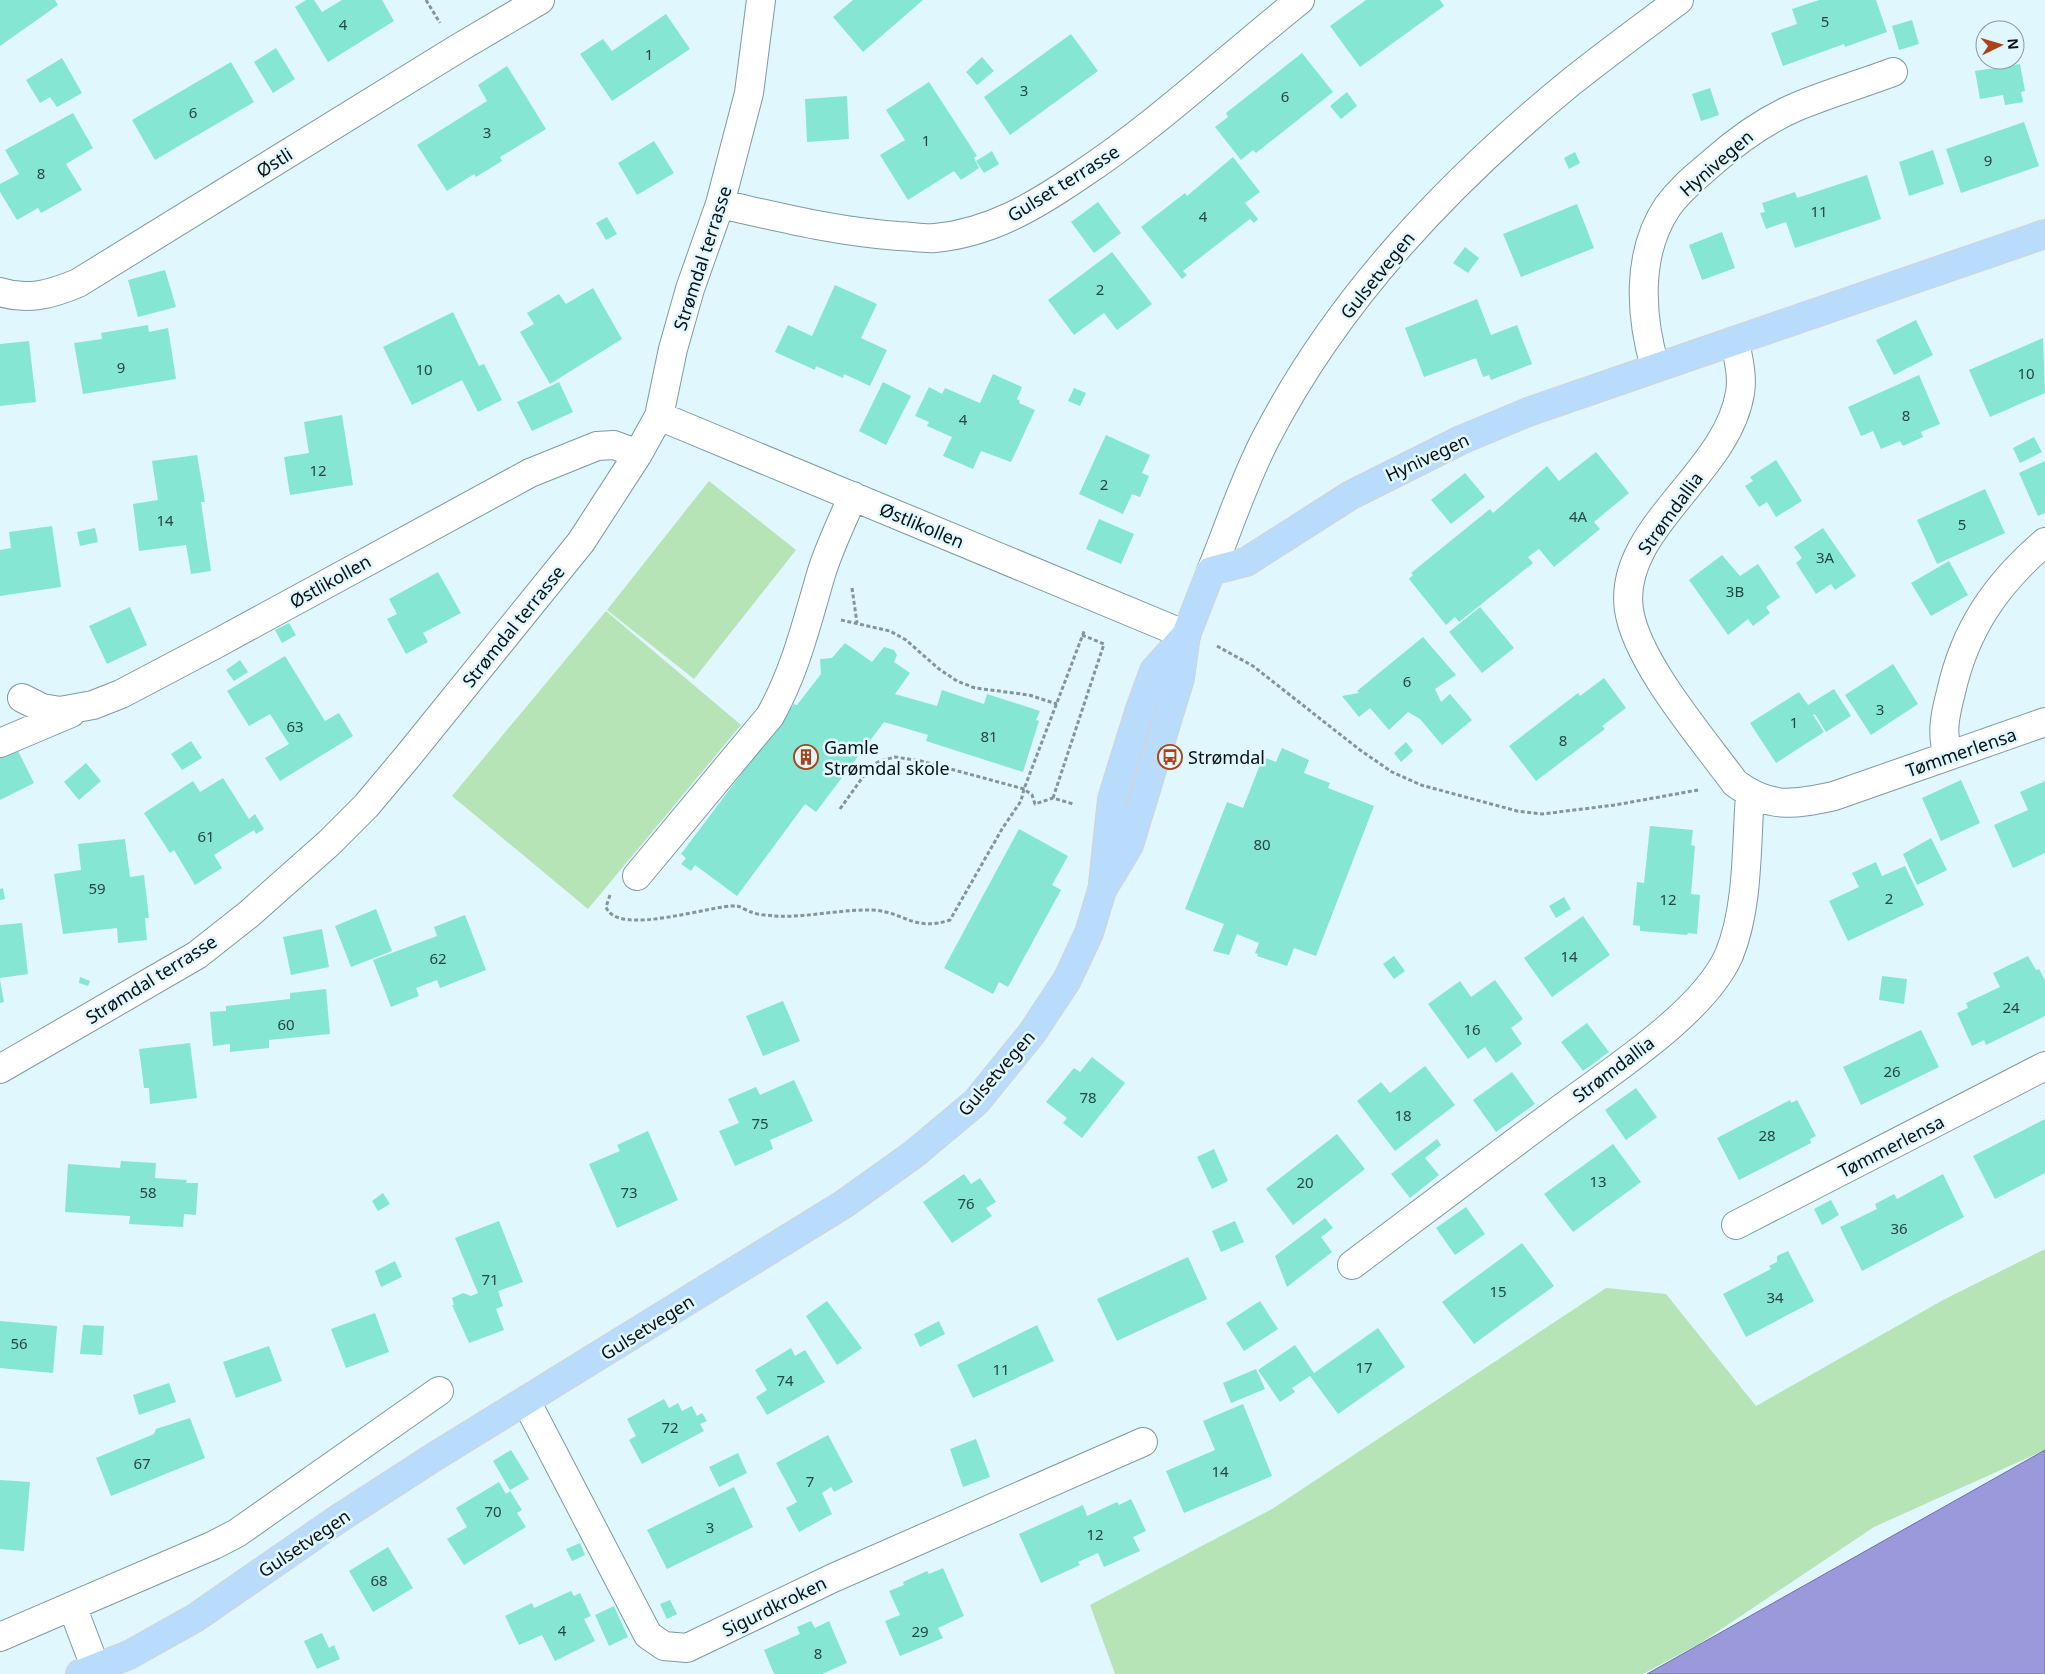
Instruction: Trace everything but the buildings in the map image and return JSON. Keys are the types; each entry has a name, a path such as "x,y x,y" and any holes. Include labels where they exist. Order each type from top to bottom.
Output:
{"main road":[{"name":"Hynivegen","path":"1211,571 1246,562 1351,495 1461,440 1528,412 2045,234"},
{"name":"Gulsetvegen","path":"88,1671 158,1640 195,1618 338,1519 526,1400 844,1204 914,1154 976,1102 1032,1033 1067,980 1089,933 1102,890 1129,845 1180,678 1186,635 1211,571"}],"street":[{"name":"Østli","path":"0,292 33,297 56,293 78,283 440,59 540,0"},
{"name":"Strømdal terrasse","path":"0,1070 197,955 249,914 329,844 366,806 402,763 581,542 638,454 659,416 673,350 690,289 720,204 749,93 761,0"},
{"name":"Gulset terrasse","path":"720,204 819,226 874,234 934,238 971,232 1005,220 1041,202 1082,174 1167,113 1300,0"},
{"name":"Gulsetvegen","path":"1211,571 1265,440 1301,376 1378,270 1419,222 1517,128 1571,82 1679,0"},
{"name":"Hynivegen","path":"1656,367 1645,319 1644,284 1648,253 1654,231 1668,206 1695,177 1760,125 1796,107 1893,72"},
{"name":"Strømdallia","path":"1352,1265 1649,1042 1701,997 1716,977 1729,954 1738,926 1743,895 1742,789 1664,686 1648,658 1629,612 1628,594 1631,572 1641,549 1724,441 1734,418 1740,392 1740,367 1735,341"},
{"name":"Østlikollen","path":"659,416 1186,635"},
{"name":"Østlikollen","path":"22,698 42,708 60,712 77,710 121,694 402,540 560,459 597,446 614,445 638,454"},
{"path":"637,876 770,716 782,696 812,612 822,570 853,496"},
{"path":"1948,756 1944,742 1943,724 1965,643 1978,618 1999,589 2045,542"},
{"path":"0,743 77,710"},
{"name":"Tømmerlensa","path":"1742,789 1766,801 1786,804 1807,802 1834,796 2045,722"},
{"name":"Tømmerlensa","path":"1736,1226 2045,1066"},
{"path":"0,1637 214,1545 237,1533 439,1392"},
{"name":"Sigurdkroken","path":"526,1400 648,1634 664,1646 687,1648 833,1578 1143,1442"},
{"name":"Gulsetvegen","path":"72,1606 88,1671"}],"path":[{"path":"637,876 607,897 606,906 608,912 629,918 663,918 738,906 753,913 774,916 876,910 920,924 934,926 950,920 1002,829 1021,801 1096,598"},
{"path":"834,618 890,632 906,640 945,673 975,688 1029,695 1056,704"},
{"path":"1053,798 1104,644 1082,635"},
{"path":"1186,635 1226,650 1254,666 1360,750 1392,772 1421,785 1480,802 1517,811 1542,814 1742,789"},
{"path":"840,809 870,767 880,761 895,757 921,761 1024,789 1032,795 1035,804 1053,798 1072,804"}],"green space":[{"path":"709,481 796,550 694,679 607,610"},
{"path":"606,611 741,725 588,909 452,796"},
{"path":"2045,1249 2045,1450 1874,1527 1699,1644 1643,1674 1115,1674 1090,1605 1272,1509 1606,1288 1666,1294 1756,1406 1943,1300"}],"water":[{"path":"2045,1450 2045,1674 1647,1674"}],"place":[{"name":"Gamle Strømdal skole","path":"806,757"},
{"name":"Strømdal","path":"1170,757"}]}
